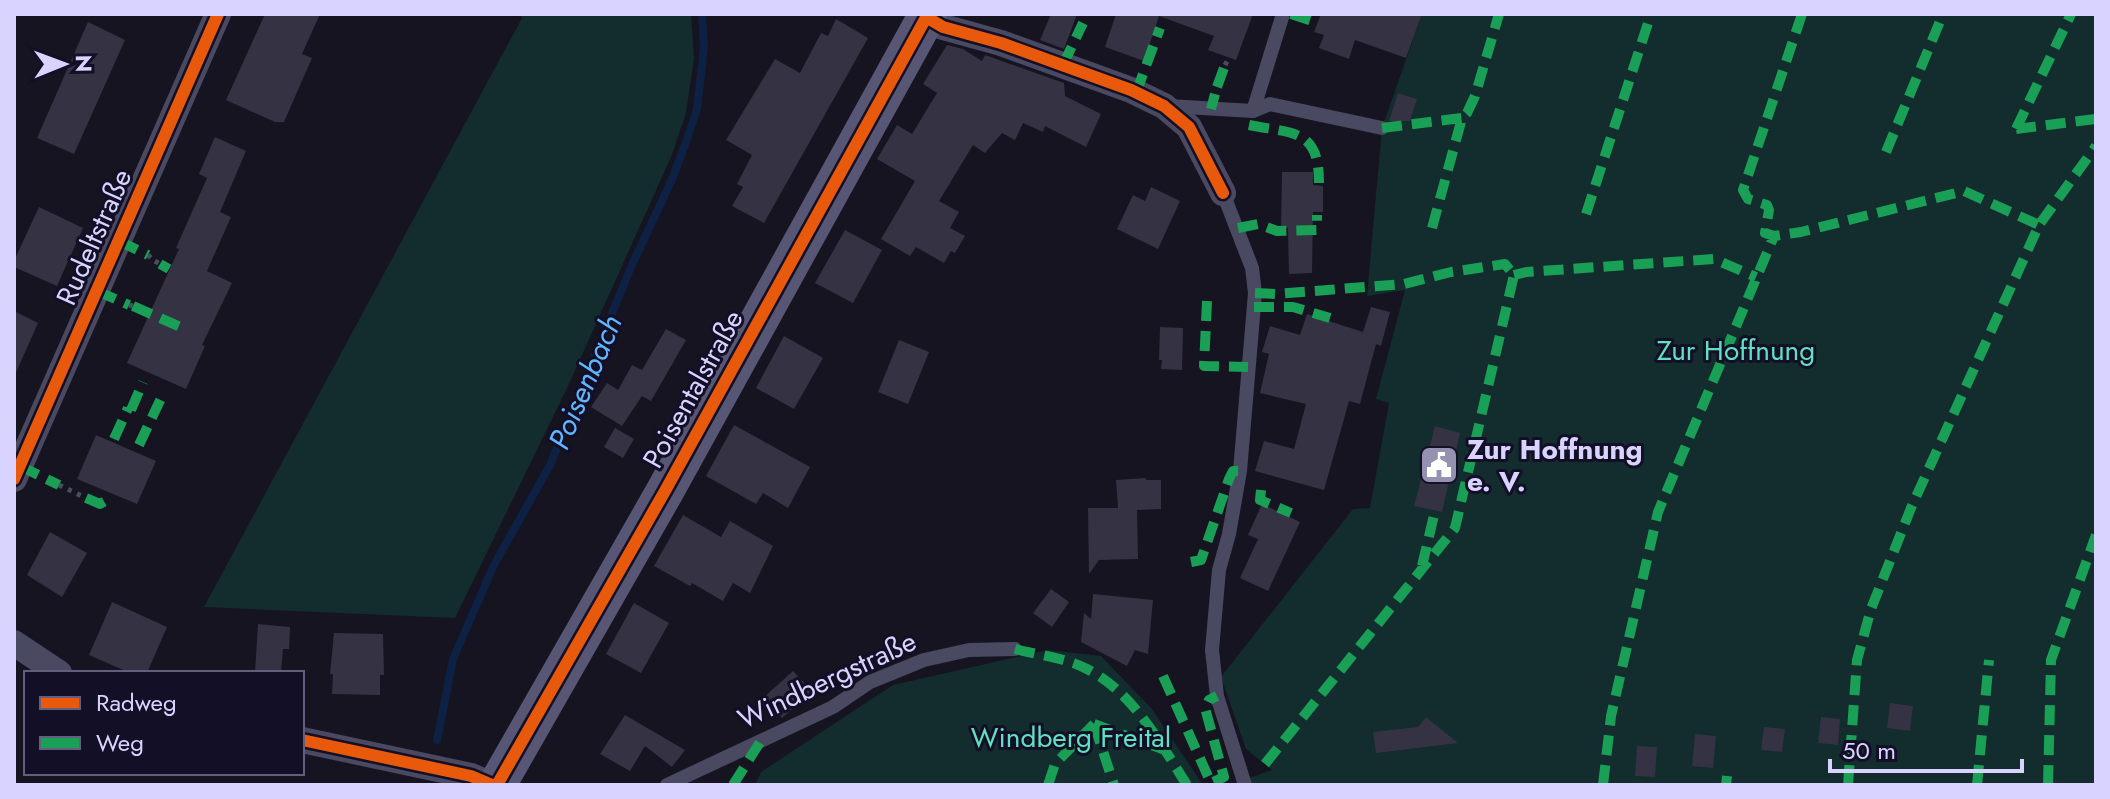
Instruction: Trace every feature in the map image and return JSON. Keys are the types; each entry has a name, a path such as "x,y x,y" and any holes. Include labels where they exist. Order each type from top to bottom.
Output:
{"main road":[{"name":"Poisentalstraße","path":"494,785 672,478 927,16"}],"street":[{"name":"Rudeltstraße","path":"14,479 218,14"},
{"path":"927,16 943,27 1014,47 1131,90 1164,106 1189,127 1223,193"},
{"path":"14,643 56,671"},
{"path":"304,740 471,776 494,785"}],"lane":[{"path":"1253,111 1283,14"},
{"path":"1164,106 1253,111 1270,104 1382,128"},
{"path":"1223,193 1252,268 1255,293 1240,471 1219,570 1213,673 1217,696 1245,785"},
{"name":"Windbergstraße","path":"667,785 833,707 870,682 924,660 969,650 1015,649"}],"path":[{"path":"59,485 86,498"}],"green space":[{"path":"520,14 691,14 694,58 686,113 671,157 568,386 455,618 204,607 522,18"},
{"name":"Zur Hoffnung","path":"1422,14 2096,14 2096,785 1230,785 1272,770 1246,749 1221,677 1353,509 1370,508 1389,403 1376,399 1405,290 1367,296 1382,128"},
{"name":"Windberg Freital","path":"1048,650 1101,656 1152,709 1203,785 755,785 761,772 893,685"}],"building":[{"path":"265,14 320,14 302,54 312,58 284,122 275,122 226,100"},
{"path":"1051,14 1077,14 1064,49 1040,40"},
{"path":"1116,14 1253,14 1236,60 1208,50 1214,36 1159,16 1144,61 1105,47"},
{"path":"1321,14 1422,14 1406,58 1355,40 1349,59 1319,48 1324,35 1314,32"},
{"path":"836,19 868,38 764,223 732,206 743,187 737,184 752,155 726,140 775,59 800,73 821,33 828,36"},
{"path":"88,22 125,40 74,154 37,138"},
{"path":"947,45 963,49 982,61 985,55 1064,83 1065,96 1101,114 1086,147 1045,126 1043,132 1023,123 1015,140 1002,133 985,153 973,145 939,201 959,212 950,228 965,236 955,253 951,251 944,263 916,247 910,256 881,239 915,181 877,159 897,125 912,134 937,93 923,84"},
{"path":"1398,93 1417,99 1410,121 1389,121"},
{"path":"215,137 246,151 220,212 231,217 207,271 232,283 202,345 205,346 186,389 127,363 179,249 176,248 207,178 199,174"},
{"path":"1282,172 1313,172 1313,185 1323,186 1323,212 1313,212 1312,273 1289,274 1288,228 1281,228"},
{"path":"1151,187 1180,201 1158,249 1117,229 1133,195 1145,201"},
{"path":"39,207 83,228 57,286 14,267"},
{"path":"845,230 882,250 853,303 815,283"},
{"path":"1371,307 1390,312 1381,346 1376,344 1360,404 1349,401 1324,490 1255,471 1264,441 1294,449 1306,404 1260,393 1269,354 1262,352 1270,326 1300,335 1307,314 1363,332"},
{"path":"14,311 38,323 14,377"},
{"path":"1160,327 1183,328 1182,370 1161,369"},
{"path":"666,329 686,340 651,401 642,396 622,426 591,407 607,383 618,390 632,365 642,370"},
{"path":"784,336 823,358 794,409 756,388"},
{"path":"899,340 929,352 908,404 878,392"},
{"path":"734,425 810,467 788,508 763,493 756,504 706,476"},
{"name":"Zur Hoffnung e. V.","path":"1435,426 1460,433 1442,512 1414,506"},
{"path":"615,428 634,439 623,458 604,447"},
{"path":"96,435 156,461 137,504 77,479"},
{"path":"1116,480 1161,480 1161,509 1137,510 1138,559 1099,560 1089,574 1088,508 1118,508"},
{"path":"1262,504 1300,522 1268,591 1240,578 1258,539 1248,535"},
{"path":"683,515 721,537 730,521 773,546 750,593 733,583 723,601 654,566"},
{"path":"50,532 87,553 62,597 27,575"},
{"path":"1051,589 1069,602 1052,627 1033,613"},
{"path":"1093,594 1153,600 1148,654 1135,650 1127,666 1081,642 1084,613 1091,619"},
{"path":"112,602 167,627 148,671 125,671 89,655"},
{"path":"634,603 669,623 641,673 606,654"},
{"path":"258,624 290,627 289,649 283,649 281,671 255,671"},
{"path":"334,633 383,634 384,675 380,675 380,695 332,694 333,674 330,674"},
{"path":"793,671 812,691 782,718 763,698"},
{"path":"1890,703 1913,706 1910,731 1887,728"},
{"path":"625,715 685,750 672,767 645,746 630,771 600,754"},
{"path":"1426,717 1458,743 1376,753 1373,732 1418,727"},
{"path":"1821,717 1840,719 1838,745 1818,743"},
{"path":"1764,727 1785,729 1782,752 1761,750"},
{"path":"1695,734 1716,736 1713,768 1692,766"},
{"path":"1637,746 1657,747 1655,777 1635,776"}],"waterway":[{"name":"Poisenbach","path":"437,740 453,659 494,565 550,465 687,139 697,109 704,47 702,14"}],"marked path":[{"path":"1291,14 1315,22"},
{"path":"1432,228 1462,118 1475,96 1499,14"},
{"path":"1586,214 1651,14"},
{"path":"1802,14 1743,190 1748,199 1767,205 1765,233 1774,236 1801,232 1964,191 2039,225"},
{"path":"1886,152 1943,14"},
{"path":"2016,129 2071,14"},
{"path":"1063,65 1083,23"},
{"path":"1136,93 1160,28"},
{"path":"1217,87 1225,65"},
{"path":"1211,109 1215,94"},
{"path":"1382,128 1462,118"},
{"path":"2016,129 2096,119"},
{"path":"1249,125 1290,133 1308,143 1318,165 1319,183"},
{"path":"1848,785 1857,660 1871,609 1911,508 2039,225 2096,146"},
{"path":"1238,228 1258,224 1277,231 1317,230 1317,215"},
{"path":"1603,785 1611,716 1658,512 1774,236"},
{"path":"119,241 148,255"},
{"path":"1514,275 1714,259 1756,277"},
{"path":"160,264 169,269"},
{"path":"1255,293 1404,284 1451,272 1505,264 1514,275"},
{"path":"1265,764 1455,528 1514,275"},
{"path":"97,291 129,305"},
{"path":"1207,301 1204,366 1248,367"},
{"path":"133,306 185,329"},
{"path":"1254,307 1293,307 1330,318"},
{"path":"131,410 143,382"},
{"path":"139,445 164,392"},
{"path":"114,439 128,408"},
{"path":"20,466 59,485"},
{"path":"1191,562 1201,560 1229,479 1233,471 1240,471"},
{"path":"1261,490 1260,500 1291,513"},
{"path":"86,498 100,504 109,499"},
{"path":"1422,566 1434,515"},
{"path":"2048,785 2051,660 2096,535"},
{"path":"1015,649 1070,662 1103,679 1144,720 1187,785"},
{"path":"1977,785 1989,660"},
{"path":"1163,676 1211,783 1224,777 1205,708 1209,700 1217,696"},
{"path":"1094,724 1165,750"},
{"path":"1094,724 1114,785"},
{"path":"1048,785 1055,764 1094,724"},
{"path":"733,785 762,739"},
{"path":"1726,785 1727,776"}],"cycle path":[{"path":"14,479 218,14"},
{"path":"497,785 665,491 928,14"},
{"path":"926,17 943,27 1001,43 1131,90 1164,106 1189,127 1223,193"},
{"path":"304,740 471,776 492,785"}],"place":[{"name":"Zur Hoffnung e. V.","path":"1439,465"}]}
